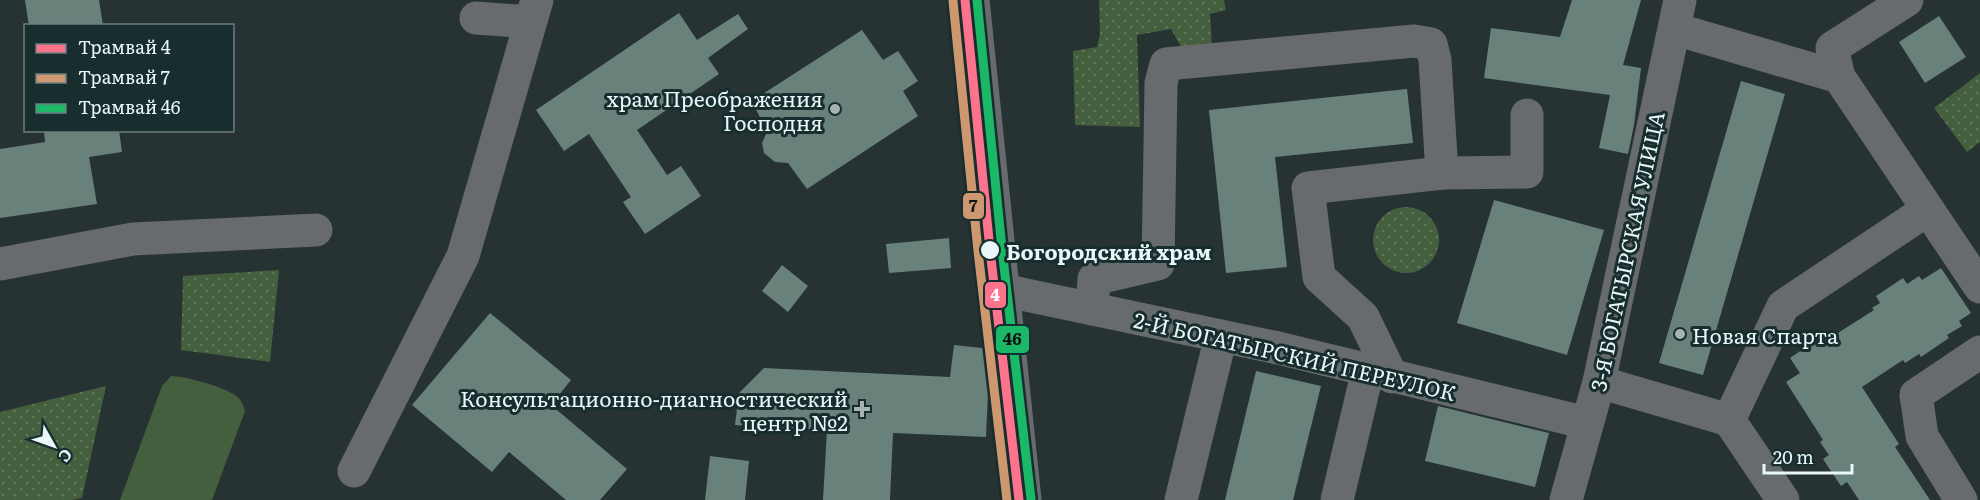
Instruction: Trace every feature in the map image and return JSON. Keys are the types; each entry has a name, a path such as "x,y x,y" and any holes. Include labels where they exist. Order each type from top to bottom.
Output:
{"street":[{"path":"973,0 1025,500"},
{"path":"1907,0 1832,48 1839,77 1926,210 1980,287"},
{"path":"476,18 516,21 534,9"},
{"path":"354,471 463,256 534,9"},
{"path":"1677,14 1839,77"},
{"name":"3-Я БОГАТЫРСКАЯ УЛИЦА","path":"1566,500 1599,382 1677,14"},
{"path":"1092,309 1094,279 1158,264 1161,83 1166,64 1414,42 1431,44 1435,60 1442,174"},
{"path":"1337,500 1380,373 1363,317 1319,277 1308,188 1442,174 1527,172 1527,115"},
{"path":"1729,420 1783,306 1926,210"},
{"path":"0,264 133,239 316,230"},
{"name":"2-Й БОГАТЫРСКИЙ ПЕРЕУЛОК","path":"1002,290 1221,336 1587,423"},
{"path":"1181,500 1221,336"},
{"path":"1961,500 1922,436 1916,395 1980,352"},
{"path":"1599,382 1729,420 1783,500"}],"green space":[{"path":"1099,0 1224,0 1226,10 1210,14 1212,47 1183,50 1171,29 1137,35 1140,127 1075,125 1073,51 1097,47 1100,34"},
{"path":"1980,73 1980,142 1967,152 1934,108"},
{"path":"1412,207 1430,216 1437,227 1439,240 1437,253 1430,264 1419,271 1400,273 1382,264 1375,253 1373,234 1382,216 1393,209"},
{"path":"279,270 270,362 181,350 183,276"},
{"path":"171,376 204,382 230,392 239,398 245,411 212,500 120,500 162,386"},
{"path":"106,386 82,498 0,500 0,412"}],"building":[{"path":"25,0 99,0 103,24 29,24"},
{"path":"1572,0 1641,0 1623,65 1641,68 1628,154 1599,148 1610,95 1484,78 1491,28 1560,37"},
{"path":"679,13 697,40 738,14 748,29 708,58 719,74 637,130 667,175 681,166 701,196 645,234 623,202 631,197 589,134 564,151 536,110"},
{"path":"1939,16 1966,57 1925,83 1899,42"},
{"name":"храм Преображения Господня","path":"862,30 883,60 898,51 918,81 903,91 918,116 807,189 788,163 775,162 764,153 762,143 767,132 752,101"},
{"path":"1741,81 1785,94 1703,375 1659,363"},
{"path":"1407,89 1413,143 1275,157 1287,267 1226,273 1209,110"},
{"path":"44,132 119,132 122,152 89,157 97,204 0,218 0,149 45,142"},
{"path":"1494,200 1604,230 1567,355 1457,323"},
{"path":"949,238 951,268 889,273 886,244"},
{"path":"782,265 808,286 788,312 762,291"},
{"path":"1941,268 1971,313 1959,321 1962,326 1947,335 1949,338 1921,357 1919,354 1905,363 1903,360 1862,387 1899,444 1895,447 1930,500 1859,500 1847,482 1841,486 1823,459 1829,455 1820,442 1823,440 1786,382 1800,373 1790,358 1827,333 1830,338 1874,310 1872,308 1880,303 1876,296 1903,278 1907,284 1919,276 1922,280"},
{"path":"490,313 571,380 551,405 627,469 600,500 566,500 509,452 492,472 412,405"},
{"name":"Консультационно-диагностический центр №2","path":"954,345 990,349 986,437 893,433 890,500 823,500 827,430 735,425 739,393 764,368 950,377"},
{"path":"1256,371 1321,386 1293,500 1225,500"},
{"path":"1438,406 1549,433 1535,487 1425,461"},
{"path":"710,456 749,461 745,500 705,500"}],"tram line":[{"name":"4","path":"965,0 990,250 1019,500"},
{"name":"46","path":"977,0 1002,249 1031,499"},
{"name":"7","path":"953,1 978,251 1007,500"}],"place":[{"name":"храм Преображения Господня","path":"835,109"},
{"name":"Богородский храм","path":"990,250"},
{"name":"Новая Спарта","path":"1680,334"},
{"name":"Консультационно-диагностический центр №2","path":"862,409"}]}
